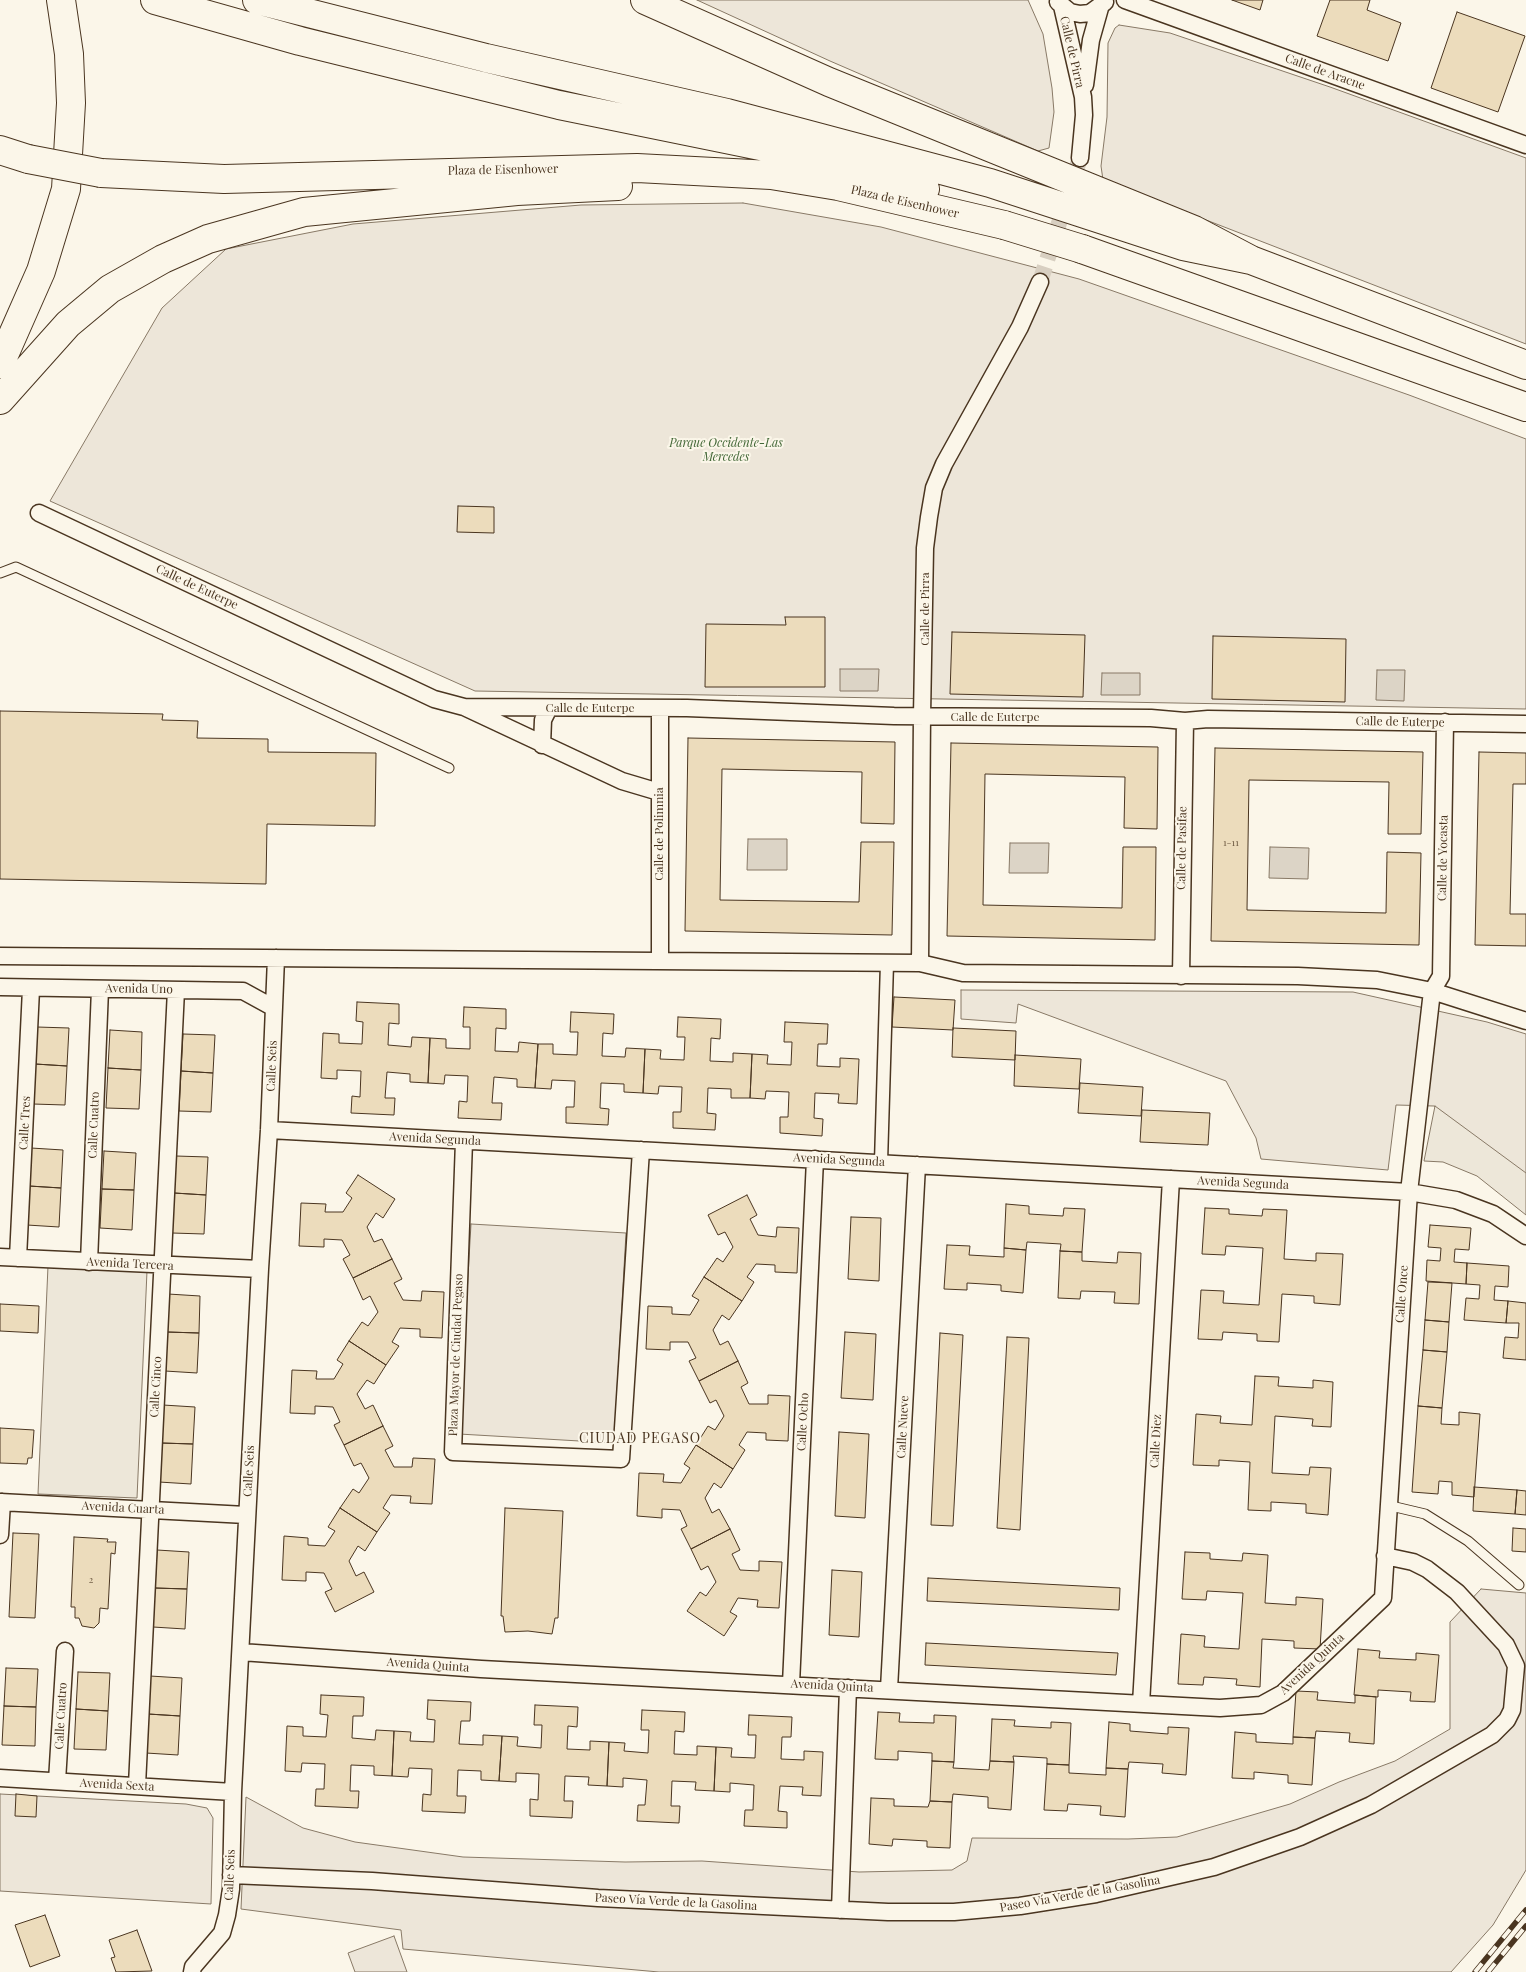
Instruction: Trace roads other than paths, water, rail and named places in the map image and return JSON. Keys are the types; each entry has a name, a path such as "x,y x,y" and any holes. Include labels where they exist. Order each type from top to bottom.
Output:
{"highway":[{"path":"0,364 42,271 66,189 71,103 68,54 61,0"},
{"path":"155,0 300,41 559,105 828,160 943,195 1004,225 1082,250 1526,408"},
{"path":"257,0 486,58 736,116 990,183 1183,246 1252,260"},
{"path":"645,0 829,82 1194,230 1252,260 1526,365"},
{"name":"Plaza de Eisenhower","path":"0,150 28,159 101,173 224,178 637,168 771,175 838,186 1004,225"},
{"path":"0,400 68,324 110,289 162,259 208,239 304,212 518,191 612,186 838,186"},
{"path":"0,414 33,362"}],"street":[{"name":"Calle de Aracne","path":"1125,0 1526,145"},
{"path":"1059,3 1070,12 1080,14 1090,13 1103,4"},
{"name":"Calle de Pirra","path":"1059,3 1083,97 1084,115 1080,158"},
{"name":"Calle de Pirra","path":"1083,97 1091,40 1103,4"},
{"name":"Calle de Pirra","path":"920,963 925,548 934,488 944,464 1020,327 1040,282"},
{"name":"Calle de Euterpe","path":"39,513 434,699 464,707 622,781 659,792"},
{"name":"Calle de Euterpe","path":"464,707 660,708 922,716 1151,718 1185,721 1208,719 1526,724"},
{"path":"542,744 543,720 549,708"},
{"name":"Calle de Polimnia","path":"660,708 660,961"},
{"name":"Calle de Pasifae","path":"1181,976 1185,721"},
{"name":"Calle de Yocasta","path":"1432,991 1441,976 1445,722"},
{"path":"0,956 887,962 920,963 963,973 1298,976 1377,980 1432,991 1526,1021"},
{"name":"Calle Seis","path":"192,1972 193,1967 222,1933 230,1897 246,1515 269,1130 276,958"},
{"path":"881,1162 887,962"},
{"name":"Avenida Uno","path":"0,987 243,992 274,1008"},
{"name":"Calle Tres","path":"18,1258 31,989"},
{"name":"Calle Cuatro","path":"89,1262 100,989"},
{"name":"Calle Cinco","path":"137,1785 176,990"},
{"name":"Calle Once","path":"1383,1598 1387,1505 1409,1192 1432,991"},
{"name":"Avenida Segunda","path":"269,1130 1409,1192 1456,1200 1493,1214 1526,1236"},
{"name":"Plaza Mayor de Ciudad Pegaso","path":"464,1141 453,1452 622,1459 641,1150"},
{"name":"Calle Ocho","path":"791,1684 815,1159"},
{"name":"Calle Nueve","path":"889,1689 917,1165"},
{"name":"Calle Diez","path":"1141,1704 1171,1179"},
{"name":"Avenida Tercera","path":"0,1257 260,1269"},
{"path":"0,1535 1,1502"},
{"name":"Avenida Cuarta","path":"1,1502 246,1515"},
{"name":"Paseo Vía Verde de la Gasolina","path":"231,1874 372,1881 598,1898 840,1910 954,1912 1020,1906 1149,1884 1214,1867 1300,1837 1371,1805 1492,1735 1507,1720 1512,1710 1516,1688 1516,1666 1506,1645 1457,1592 1427,1569 1413,1562 1385,1556"},
{"name":"Avenida Quinta","path":"241,1652 481,1668 1220,1708 1261,1705 1283,1693 1383,1598"},
{"name":"Calle Cuatro","path":"58,1781 65,1651"},
{"path":"840,1910 848,1688"},
{"name":"Avenida Sexta","path":"0,1778 233,1792"}],"lane":[{"path":"0,573 16,567 449,768"},
{"path":"1387,1505 1425,1514 1468,1541 1519,1585"}],"tunnel":[{"path":"1040,282 1080,158"}],"railway":[{"path":"1475,1972 1526,1910"},
{"path":"1488,1972 1526,1926"}],"district":[{"name":"CIUDAD PEGASO","path":"640,1439"}],"park label":[{"name":"Parque Occidente-Las Mercedes","path":"726,450"}]}
